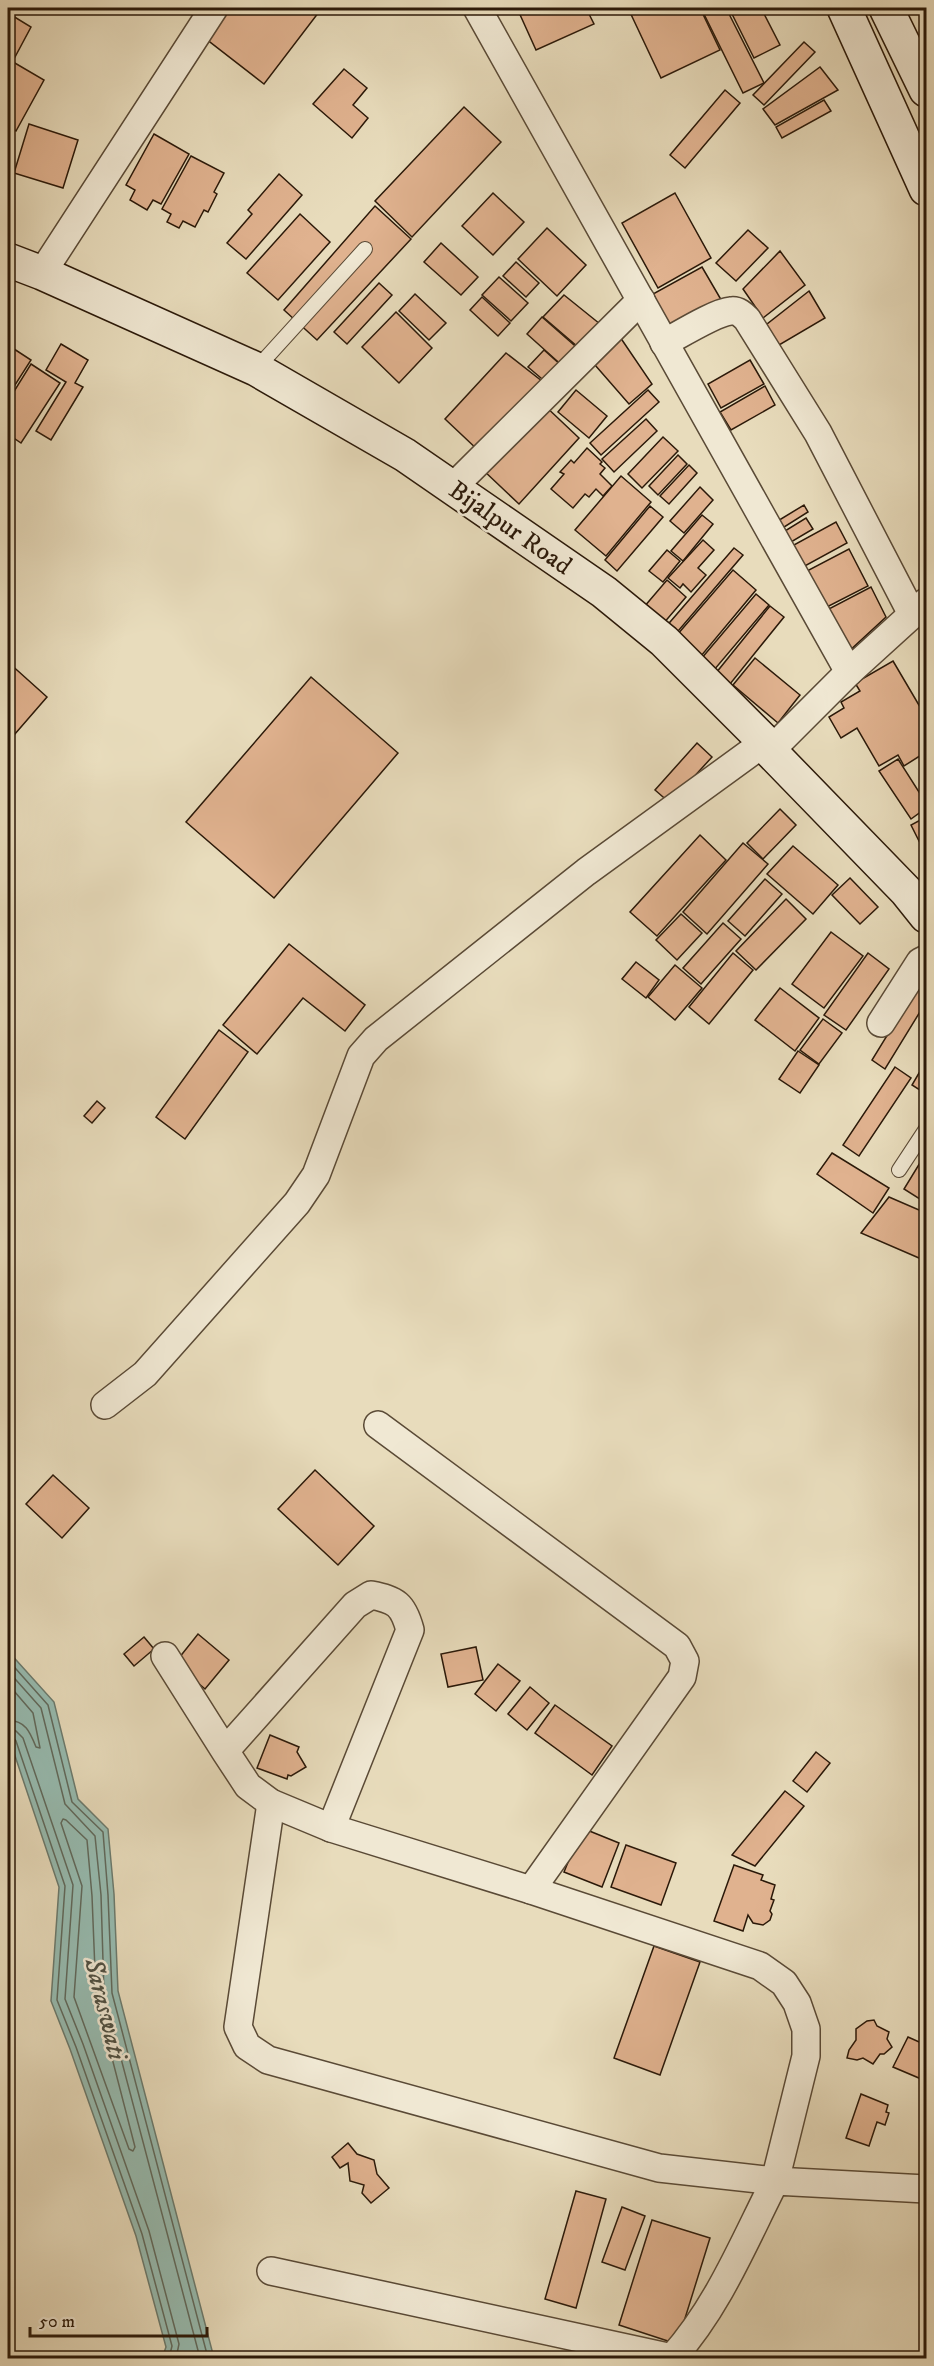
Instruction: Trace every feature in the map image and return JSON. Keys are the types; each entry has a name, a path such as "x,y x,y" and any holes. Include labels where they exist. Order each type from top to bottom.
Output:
{"main road":[{"path":"844,8 927,189"},
{"path":"886,8 927,90"},
{"name":"Bijalpur Road","path":"8,260 256,369 405,455 604,592 664,641 906,891 927,916"}],"street":[{"path":"42,273 214,8"},
{"path":"477,8 849,672"},
{"path":"453,488 641,300"},
{"path":"105,1406 145,1374 297,1203 316,1174 360,1056 376,1039 586,872 767,746 920,608 818,433 747,319 740,313 731,311 718,315 664,343"},
{"path":"881,1023 920,962 927,959"},
{"path":"378,1425 677,1646 685,1661 682,1677 531,1890"},
{"path":"225,1751 355,1605 371,1595 393,1600 406,1615 410,1630 331,1828"},
{"path":"165,1656 248,1786 271,1803 331,1828 531,1890 760,1966 784,1983 797,2002 806,2029 806,2055 775,2181 711,2308 693,2335 672,2358 271,2271"},
{"path":"271,1803 238,2027 247,2046 268,2060 659,2168 775,2181 927,2189"}],"lane":[{"path":"256,369 365,249"},
{"path":"899,1170 927,1129"}],"water":[{"name":"Saraswati","path":"8,1651 54,1702 78,1799 108,1829 114,1894 118,1991 214,2358 162,2358 166,2347 136,2236 51,2001 59,1887 8,1735"}],"building":[{"path":"222,8 322,8 264,84 201,35"},
{"path":"517,8 598,8 599,10 589,14 594,24 536,50"},
{"path":"628,8 700,8 720,50 661,78"},
{"path":"701,8 726,8 764,83 743,93"},
{"path":"729,8 761,8 780,45 754,58"},
{"path":"8,13 31,27 15,57 8,53"},
{"path":"804,42 815,52 764,105 753,95"},
{"path":"8,59 44,80 16,131 8,126"},
{"path":"820,67 838,90 775,125 763,109"},
{"path":"344,69 367,88 353,105 368,118 352,138 313,104"},
{"path":"725,90 740,103 685,168 670,155"},
{"path":"824,100 831,111 782,138 776,127"},
{"path":"464,107 501,142 412,237 375,201"},
{"path":"29,124 78,140 63,188 14,173"},
{"path":"154,134 189,154 161,204 153,200 147,210 130,200 135,190 126,185"},
{"path":"191,156 224,173 214,192 217,194 208,212 204,210 195,227 183,221 179,228 167,222 171,214 162,209"},
{"path":"279,174 302,195 246,259 227,243 252,214 248,210"},
{"path":"493,193 524,222 493,255 462,226"},
{"path":"675,193 711,258 658,288 622,223"},
{"path":"375,206 411,239 317,340 284,310"},
{"path":"300,214 330,242 278,300 247,273"},
{"path":"547,228 586,265 557,296 518,259"},
{"path":"748,230 768,248 736,281 716,263"},
{"path":"441,243 478,277 461,295 424,262"},
{"path":"780,251 805,285 763,318 743,289"},
{"path":"516,262 539,283 526,297 503,276"},
{"path":"702,267 723,303 673,331 653,294"},
{"path":"499,277 528,303 511,321 482,295"},
{"path":"379,283 392,295 347,344 334,332"},
{"path":"809,291 825,318 774,348 762,328"},
{"path":"415,294 446,323 429,340 399,311"},
{"path":"564,295 605,328 585,353 543,317"},
{"path":"482,297 510,323 498,336 470,310"},
{"path":"396,312 432,348 399,383 362,347"},
{"path":"542,317 582,352 566,369 527,334"},
{"path":"8,329 14,333 8,343"},
{"path":"620,337 652,384 629,404 595,365"},
{"path":"61,344 88,360 75,383 83,387 51,440 36,431 66,382 46,370"},
{"path":"11,347 31,360 8,396 8,352"},
{"path":"544,350 563,367 548,384 528,367"},
{"path":"506,353 547,385 480,452 445,419"},
{"path":"750,360 764,384 721,408 708,384"},
{"path":"31,364 60,383 21,443 8,434 8,401"},
{"path":"765,386 775,405 731,430 720,412"},
{"path":"576,390 607,416 589,438 558,412"},
{"path":"648,390 659,402 601,455 590,443"},
{"path":"542,403 579,438 519,504 482,469"},
{"path":"646,419 657,431 614,472 602,459"},
{"path":"663,437 678,451 642,488 628,474"},
{"path":"587,448 602,462 600,464 605,468 600,474 612,486 603,496 596,489 589,497 585,494 573,508 551,489 564,474 560,472 571,460 574,463"},
{"path":"678,455 687,464 658,495 649,486"},
{"path":"689,465 697,473 669,504 660,496"},
{"path":"621,476 651,502 606,556 575,530"},
{"path":"700,487 713,500 684,533 670,521"},
{"path":"804,505 808,512 781,529 776,522"},
{"path":"650,506 663,517 617,571 605,560"},
{"path":"702,515 713,524 683,561 671,551"},
{"path":"806,518 813,529 786,545 780,534"},
{"path":"836,522 847,543 803,567 792,546"},
{"path":"703,540 714,550 698,568 706,575 691,592 683,584 680,588 668,578"},
{"path":"734,548 743,555 673,637 664,629"},
{"path":"849,549 868,586 823,609 805,572"},
{"path":"667,550 680,561 663,582 649,571"},
{"path":"733,570 756,590 701,656 677,635"},
{"path":"667,580 686,597 663,624 644,607"},
{"path":"871,587 886,617 847,653 823,612"},
{"path":"756,594 769,605 714,670 701,659"},
{"path":"770,606 784,617 730,684 716,673"},
{"path":"755,658 800,695 778,723 733,685"},
{"path":"893,661 926,717 926,752 904,766 898,755 879,766 857,728 841,738 829,717 844,708 841,702 860,691 855,683"},
{"path":"8,662 47,697 8,742"},
{"path":"311,677 398,753 274,898 186,822"},
{"path":"697,743 712,757 670,803 655,790"},
{"path":"898,759 926,803 926,808 911,819 879,771"},
{"path":"780,809 796,825 763,859 747,843"},
{"path":"926,817 926,855 911,825"},
{"path":"700,835 726,860 657,936 630,912"},
{"path":"743,843 768,864 707,934 683,912"},
{"path":"793,846 838,885 813,914 767,874"},
{"path":"850,878 878,907 860,924 832,895"},
{"path":"765,879 782,894 745,936 728,921"},
{"path":"786,899 806,919 756,970 736,951"},
{"path":"681,914 702,933 677,960 656,940"},
{"path":"723,923 741,939 701,984 683,968"},
{"path":"831,932 863,956 824,1008 792,984"},
{"path":"289,944 365,1005 345,1031 303,998 257,1054 223,1025"},
{"path":"733,953 753,970 709,1024 689,1007"},
{"path":"868,953 889,969 846,1030 824,1015"},
{"path":"636,962 659,980 646,998 622,979"},
{"path":"675,965 702,988 675,1020 648,997"},
{"path":"926,972 926,1002 885,1069 872,1060"},
{"path":"780,988 819,1018 795,1051 755,1020"},
{"path":"823,1019 842,1033 819,1064 800,1050"},
{"path":"219,1030 248,1052 185,1139 156,1117"},
{"path":"798,1051 819,1065 800,1093 779,1079"},
{"path":"926,1061 926,1094 912,1085"},
{"path":"895,1067 911,1078 859,1156 843,1145"},
{"path":"97,1101 105,1108 92,1123 84,1116"},
{"path":"832,1153 889,1188 873,1213 817,1174"},
{"path":"926,1153 926,1203 904,1189"},
{"path":"889,1197 926,1213 926,1261 861,1233"},
{"path":"315,1470 374,1526 338,1565 278,1509"},
{"path":"53,1475 89,1508 62,1538 26,1504"},
{"path":"198,1634 229,1660 205,1689 175,1663"},
{"path":"144,1637 154,1649 134,1666 124,1654"},
{"path":"476,1647 483,1680 448,1687 441,1654"},
{"path":"498,1664 520,1681 496,1711 475,1694"},
{"path":"530,1687 549,1703 527,1730 508,1714"},
{"path":"555,1705 612,1746 592,1775 535,1733"},
{"path":"270,1735 299,1747 297,1752 306,1767 291,1776 288,1775 287,1779 257,1768"},
{"path":"816,1752 830,1763 807,1792 793,1781"},
{"path":"785,1791 804,1806 755,1866 732,1855"},
{"path":"582,1828 619,1843 602,1887 564,1872"},
{"path":"626,1845 676,1863 661,1905 611,1887"},
{"path":"734,1865 763,1875 761,1880 775,1885 771,1899 774,1900 770,1911 772,1914 770,1920 763,1925 753,1923 748,1915 743,1931 714,1921"},
{"path":"654,1946 700,1962 660,2075 614,2058"},
{"path":"874,2020 877,2026 889,2032 887,2039 892,2047 884,2054 880,2054 873,2064 863,2058 857,2060 847,2058 856,2040 856,2029 867,2021"},
{"path":"908,2037 926,2045 926,2081 893,2067"},
{"path":"861,2094 888,2105 886,2112 889,2113 885,2125 877,2122 869,2146 846,2138"},
{"path":"348,2143 357,2154 374,2160 377,2174 389,2188 371,2203 362,2193 364,2185 350,2181 348,2163 340,2168 332,2157"},
{"path":"576,2191 606,2199 576,2308 545,2299"},
{"path":"622,2207 645,2216 625,2270 602,2262"},
{"path":"652,2220 710,2238 677,2344 619,2325"}]}
